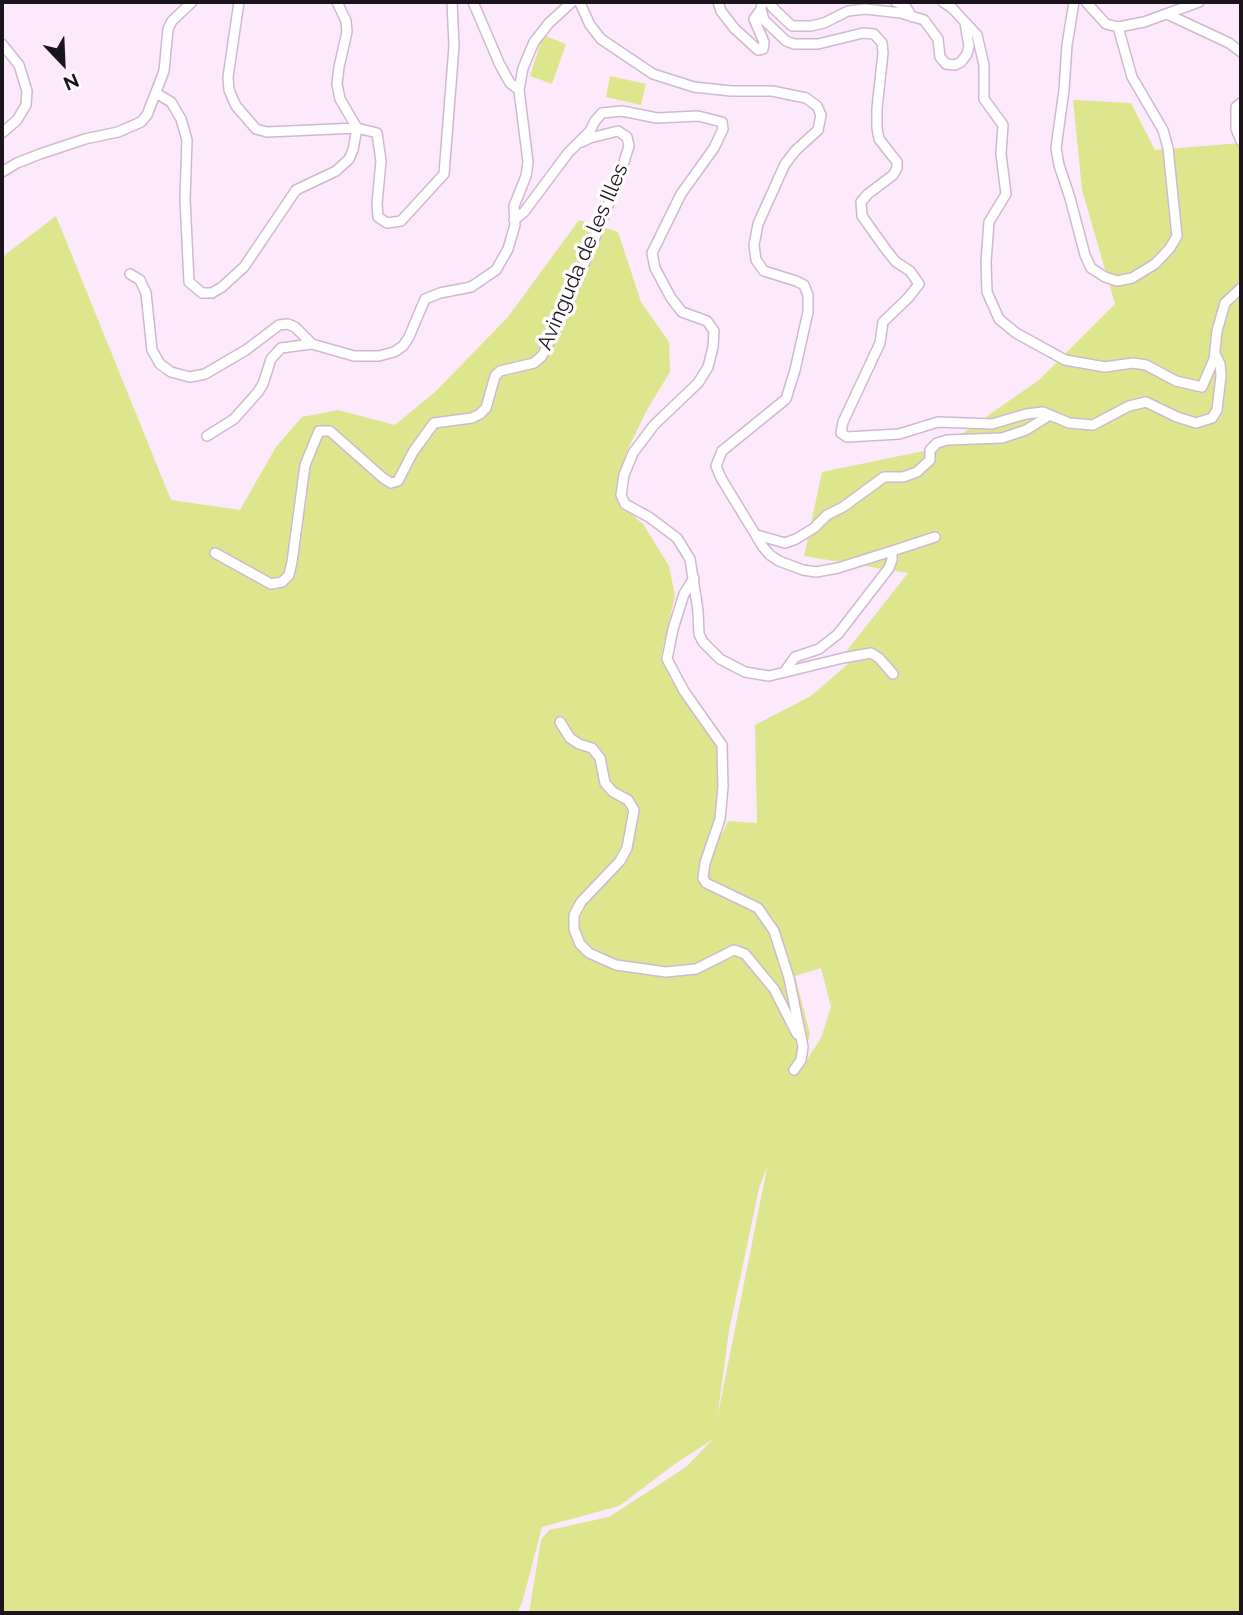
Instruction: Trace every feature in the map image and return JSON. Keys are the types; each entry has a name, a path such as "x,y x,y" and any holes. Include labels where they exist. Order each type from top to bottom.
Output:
{"street":[{"path":"2,172 17,163 64,145 131,128 141,122 147,115 156,93 167,53 168,29 172,20 192,2"},
{"path":"239,2 228,77 229,90 236,106 256,130 268,132 356,128 377,133 382,160 377,204 379,217 387,223 401,221 444,174 454,46 452,2"},
{"path":"156,93 171,102 181,119 187,140 189,282 202,293 212,293 244,267 296,190 336,171 349,159 357,138 356,128 340,99 337,84 347,32 346,21 337,2"},
{"path":"473,2 500,65 510,83 519,90"},
{"path":"207,436 234,419 258,391 263,384 268,365 277,351 312,344 354,356 379,356 394,352 403,346 409,337 425,299 471,286 496,270 508,248 514,206 526,176 528,162 519,90 523,68 534,42 545,28 577,2 601,39 653,74 694,88 772,91 795,95 806,98 817,106 821,115 818,130 785,164 758,224 754,245 756,260 764,271 804,285 808,295 808,312 795,370 786,399 722,451 716,466 770,555 803,570 816,572 838,568 935,537"},
{"path":"718,2 727,20 758,50 763,48 764,42 754,19 761,5"},
{"path":"769,2 792,26 824,23 848,12 865,9 924,20 938,39 940,57 946,64 955,65 967,54 969,46 965,21"},
{"path":"895,2 906,7 912,17"},
{"path":"943,2 977,34 982,52 984,99 1003,125 1001,154 1006,194 989,222 986,252 987,292 999,319 1016,333 1065,360 1105,368 1133,363 1146,365 1176,381 1202,387 1210,372 1217,331 1226,303 1241,288"},
{"path":"1074,2 1056,148 1085,256 1091,268 1105,278 1117,281 1132,278 1155,264 1177,236 1168,148 1163,130 1132,77 1118,27"},
{"path":"1086,2 1106,24 1118,27 1144,22 1199,2"},
{"path":"761,5 764,20 779,37 794,44 828,43 863,33 874,34 882,43 877,128 879,139 897,162 897,168 893,175 861,202 862,216 896,262 910,271 919,284 883,322 880,343 846,413 841,433 848,437 899,434 938,422 992,424 1043,412 1069,422 1093,425 1129,406 1146,402 1196,423 1213,418 1217,410 1221,376 1220,364 1215,354"},
{"path":"1167,13 1229,43 1241,52"},
{"path":"2,44 19,65 27,92 26,105 17,120 2,133"},
{"path":"1241,103 1236,107 1236,129 1241,141"},
{"path":"514,220 524,212 602,113 610,111 657,118 710,117 722,122 723,129 714,148 681,194 652,253 661,283 676,305 682,312 707,321 714,331 708,367 698,383 654,425 633,453 624,475 621,495 625,504 649,517 677,538 690,559 699,634 711,652 745,672 769,676 871,653 893,674"},
{"name":"Avinguda de les Illes","path":"215,553 271,584 282,582 289,575 292,562 305,465 319,431 330,431 383,478 391,483 398,481 413,452 434,423 472,418 480,414 485,408 495,376 500,371 534,363 542,356 589,253 629,146 627,137 618,131 590,138 574,147"},
{"path":"130,274 140,279 146,293 152,350 160,364 171,372 190,377 205,374 246,350 279,325 288,324 295,327 312,344"},
{"path":"757,535 785,543 796,539 884,477 903,477 917,471 930,460 930,450 937,443 956,439 1002,438 1026,430 1050,415"},
{"path":"785,671 795,657 819,649 838,634 888,568 892,551"},
{"path":"694,578 684,594 667,659 684,691 722,745 723,787 720,820 707,856 704,878 706,883 758,908 774,931 789,978 803,1047 801,1060 794,1070"},
{"path":"560,722 570,738 592,748 600,758 605,783 613,792 628,800 634,810 627,848 620,861 581,902 574,915 580,944 589,953 616,965 666,972 696,969 734,950 745,954 774,989 800,1038"}],"green space":[{"path":"543,35 566,44 552,84 530,76"},
{"path":"610,76 646,84 641,105 606,97"},
{"path":"1073,100 1131,103 1155,150 1241,143 1241,1613 529,1613 541,1540 549,1530 609,1517 686,1467 713,1439 619,1506 542,1527 517,1613 2,1613 2,257 56,216 171,500 240,510 276,447 302,417 338,410 395,425 435,392 508,317 579,220 618,232 641,302 669,342 670,372 648,408 626,453 616,487 617,502 643,524 669,566 675,596 661,656 669,676 718,747 719,787 715,818 722,834 728,821 757,823 755,725 811,696 848,664 845,653 908,573 804,556 822,472 943,447 1039,380 1115,304 1082,190","holes":["821,968 831,1007 821,1038 799,1072 810,1034 795,976","767,1168 717,1419 729,1331 759,1188"]}]}
